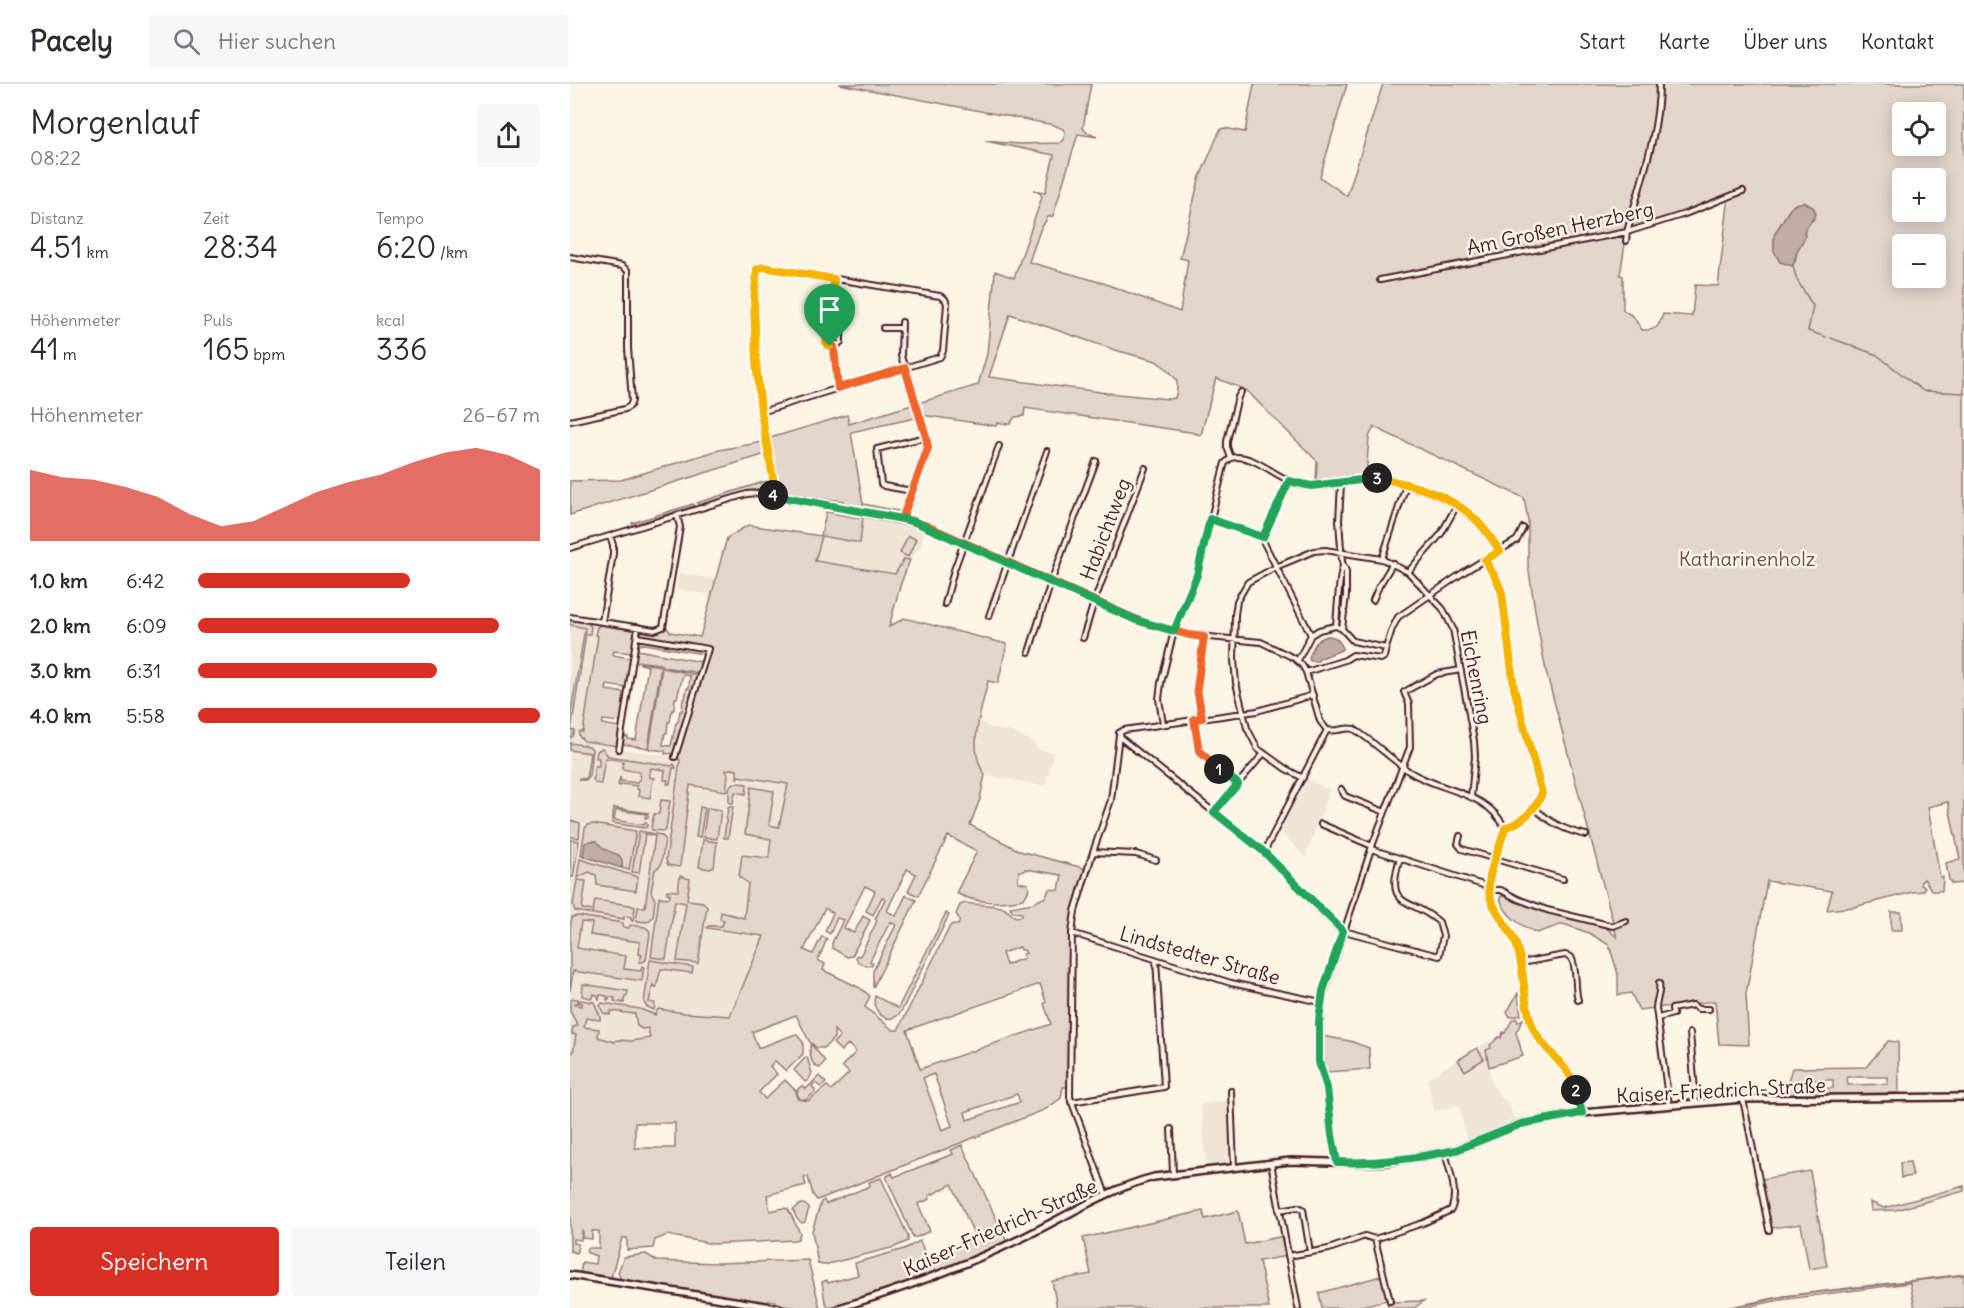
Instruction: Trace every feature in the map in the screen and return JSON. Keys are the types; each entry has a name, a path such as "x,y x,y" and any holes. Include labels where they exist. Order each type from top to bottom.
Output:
{"street":[{"path":"1626,241 1655,130 1659,84"},
{"name":"Am Großen Herzberg","path":"1380,280 1627,232 1685,214 1743,190"},
{"path":"570,257 622,266 628,271 628,348 632,401 625,409 570,421"},
{"path":"761,412 941,355 947,304 945,299 940,296 759,268 756,273 754,339 761,412 773,478 772,495"},
{"path":"834,279 832,320 826,325 826,340 828,345 834,347"},
{"path":"832,320 838,321 841,327 841,342 834,347"},
{"path":"902,322 900,352 928,443 927,454 902,519"},
{"path":"883,328 902,328"},
{"path":"834,347 838,388"},
{"path":"1163,724 1159,699 1161,683 1174,631 1197,575 1222,470 1230,458 1227,441 1241,392"},
{"path":"912,491 881,484 877,448 926,437"},
{"path":"945,604 954,570 999,446"},
{"path":"989,616 1047,452"},
{"path":"1230,458 1244,457 1289,481 1311,486 1377,478 1433,493 1470,514 1500,551"},
{"path":"1029,652 1051,582 1096,461"},
{"name":"Habichtweg","path":"1083,638 1094,602 1145,468"},
{"path":"1263,537 1289,481"},
{"path":"1341,483 1339,521 1341,553 1346,571 1342,629"},
{"path":"1382,560 1406,485"},
{"path":"570,548 747,494 772,495 925,525 1142,622 1204,637 1261,642 1298,660 1306,672 1320,721 1327,730 1354,729 1403,766 1436,785 1482,802 1501,820 1505,828 1489,889 1494,906 1512,934 1521,963 1529,1015 1534,1030 1546,1049 1570,1074 1582,1113"},
{"path":"1408,572 1441,534 1457,506"},
{"path":"570,617 658,630 664,625 680,527 677,515"},
{"path":"1210,519 1263,537 1311,635"},
{"path":"1306,672 1345,660 1353,655 1381,659 1384,657 1398,617 1464,572 1517,540 1523,528"},
{"path":"602,622 613,554 610,536"},
{"name":"Eichenring","path":"1303,778 1258,749 1252,739 1234,672 1235,615 1241,592 1248,582 1314,551 1341,553 1382,560 1408,572 1443,609 1451,622 1474,741 1475,757 1471,797"},
{"path":"1485,560 1502,593 1514,688 1542,793 1534,808 1519,822 1505,828"},
{"path":"1373,600 1393,564"},
{"path":"1336,626 1340,571 1343,566"},
{"path":"1298,660 1311,635 1325,628 1336,626 1353,641 1386,648"},
{"path":"619,748 638,627"},
{"path":"637,637 708,649 675,758"},
{"path":"1202,718 1197,688 1204,637"},
{"path":"1337,1162 1327,1088 1319,1062 1321,1002 1343,931 1411,740 1409,704 1404,692 1437,674 1461,670"},
{"path":"1119,733 1194,719 1257,711 1313,695"},
{"path":"1194,719 1199,751 1238,784"},
{"path":"1264,852 1327,730"},
{"path":"1119,733 1122,739 1264,852 1343,931 1439,956 1443,936 1439,922 1402,900 1395,889 1393,879 1400,858"},
{"path":"1106,1195 1070,1097 1072,933 1075,911 1111,800 1119,733"},
{"path":"1214,812 1264,753"},
{"path":"1341,789 1345,796 1385,812"},
{"path":"1534,808 1548,820 1567,831 1586,835"},
{"path":"1321,824 1372,848 1489,889 1501,890 1547,910 1613,926 1626,921"},
{"path":"1460,836 1458,844 1462,849 1563,879"},
{"path":"1093,852 1136,854 1156,860"},
{"name":"Lindstedter Straße","path":"1072,933 1231,983 1321,1002"},
{"path":"1521,963 1565,955 1571,957 1574,963 1575,990 1578,1000"},
{"path":"1071,1102 1164,1088 1156,960"},
{"path":"1659,983 1661,991 1656,999 1669,1106"},
{"path":"1658,1018 1673,1014 1672,1009 1694,1005 1698,1010 1709,1009"},
{"path":"1690,1033 1696,1103"},
{"path":"1231,1091 1234,1167"},
{"name":"Kaiser-Friedrich-Straße","path":"839,1308 913,1284 970,1262 1106,1195 1144,1179 1173,1173 1290,1161 1387,1162 1456,1150 1521,1124 1582,1113 1743,1099 1964,1097"},
{"path":"1743,1099 1769,1230"},
{"path":"1172,1129 1173,1173"},
{"path":"1375,1239 1381,1235 1423,1223 1450,1210 1454,1202 1454,1192 1445,1152"},
{"path":"1271,1163 1298,1308"},
{"path":"1279,1210 1298,1207 1303,1209 1310,1252"},
{"path":"1288,1256 1329,1249 1365,1236 1375,1239"},
{"path":"1375,1239 1390,1301"},
{"path":"570,1275 779,1308"}],"shaded area":[{"path":"1804,202 1814,208 1816,214 1804,231 1805,237 1797,251 1793,266 1780,262 1774,251 1774,235 1790,209 1795,204"},
{"path":"862,517 921,527 924,529 921,546 910,560 903,559 895,573 815,561 822,536"},
{"path":"679,573 715,579 712,595 676,589"},
{"path":"570,619 607,622 592,740 595,744 675,757 795,782 762,1019 570,1068"},
{"path":"1327,636 1337,639 1343,648 1318,661 1310,661 1309,658 1315,644"},
{"path":"889,682 992,728 1012,732 1033,742 1038,749 1054,753 1045,786 985,775"},
{"path":"1307,779 1330,790 1305,857 1280,831"},
{"path":"597,841 603,848 620,856 622,868 583,856 585,843"},
{"path":"1488,1041 1491,1048 1486,1051 1492,1083 1501,1098 1508,1102 1514,1118 1467,1141 1459,1105 1434,1111 1427,1079"},
{"path":"1229,1100 1232,1163 1206,1166 1201,1104"}],"green space":[{"name":"Katharinenholz","path":"839,84 1091,84 1083,128 1097,137 1078,134 1053,216 1048,217 1040,230 1029,262 1103,283 1180,312 1188,260 1180,258 1199,179 1220,130 1224,128 1245,132 1254,84 1347,84 1320,177 1347,196 1383,84 1964,84 1964,883 1952,884 1949,880 1946,863 1960,859 1948,802 1928,807 1940,877 1943,877 1942,891 1932,891 1924,879 1921,885 1925,887 1924,891 1854,907 1827,910 1832,891 1767,881 1746,994 1749,1045 1719,1044 1715,1001 1639,1010 1631,993 1618,995 1618,974 1609,945 1589,933 1563,924 1537,933 1514,919 1502,904 1500,898 1502,895 1551,913 1605,927 1617,937 1546,671 1528,565 1528,521 1524,498 1374,427 1369,437 1366,476 1316,482 1317,461 1246,390 1216,378 1201,435 1025,408 1024,416 1015,417 1010,424 997,423 996,426 922,415 851,432 863,504 899,511 898,515 867,507 867,510 842,506 843,501 781,494 776,487 775,475 777,473 770,438 847,415 849,424 978,385 987,354 995,271 1014,278 1042,197 1040,193 1033,190 1045,193 1054,155 985,141 1019,144 1059,143 1064,140 1063,129 1054,125","holes":["1729,196 1718,286 1695,285 1692,316 1663,314 1656,327 1651,330 1642,330 1633,316 1623,310 1623,276 1620,275 1627,232","1790,209 1814,219 1805,229 1805,237 1797,251 1795,262 1780,262 1774,247 1775,234","1010,314 1115,350 1156,361 1177,380 1177,391 1175,398 1169,399 989,377"]},
{"path":"833,321 839,325 840,341 830,344 827,326"},
{"path":"763,442 767,445 769,453 570,515 570,481 621,480 719,450"},
{"path":"773,479 772,487 766,491 750,491 698,505 697,503"},
{"path":"693,504 694,506 633,525 632,523"},
{"path":"826,512 859,518 860,513 866,516 912,522 925,527 924,529 863,517 860,543 822,536 815,561 895,574 904,559 910,560 889,627 904,618 1007,644 998,683 988,681 979,716 977,753 979,764 985,775 980,799 970,825 1020,851 1087,869 1069,931 1067,1087 1063,1087 1061,1098 1046,1109 817,1200 813,1195 808,1177 804,1178 806,1185 767,1195 770,1211 788,1209 800,1233 798,1239 713,1244 667,1235 655,1240 653,1248 627,1250 627,1238 622,1238 611,1278 580,1274 582,1262 595,1264 596,1256 586,1252 587,1248 599,1248 599,1231 592,1231 592,1239 582,1238 582,1231 581,1240 573,1239 573,1243 578,1244 577,1253 570,1251 570,1052 573,1052 576,1035 572,1034 573,1027 578,1026 570,1011 570,1001 578,999 578,1003 574,1005 582,1006 582,1003 579,1003 580,1000 594,1002 600,1020 586,1018 584,1027 599,1029 598,1037 615,1042 616,1040 632,1041 650,1038 648,1028 642,1029 637,1026 635,1014 611,1011 610,1015 603,1013 600,1006 602,1003 640,1009 655,1015 658,1009 730,1016 764,936 707,928 708,926 722,926 724,920 720,919 721,912 744,918 748,883 739,877 742,855 769,858 771,839 745,834 751,787 774,791 769,825 779,827 788,784 738,776 737,779 737,770 731,769 726,770 728,775 726,791 690,785 680,866 668,865 666,860 680,760 675,757 674,753 665,754 665,751 649,749 662,668 699,675 699,673 635,661 637,650 701,662 703,654 644,644 638,645 638,642 641,640 702,649 705,654 708,649 706,646 642,636 640,633 643,630 659,632 666,626 670,632 700,637 727,538 748,525 821,536","holes":["683,675 690,676 689,688 683,699 682,711 676,723 671,746 663,745 668,722 674,710 675,698 677,698","948,836 977,851 956,893 971,899 989,902 1023,899 1029,886 1018,882 1019,871 1025,871 1025,869 1062,875 1059,890 1049,889 1046,897 1033,903 1010,907 1013,912 1022,913 1022,916 1015,917 1004,908 997,906 965,903 960,905 956,914 960,920 958,925 950,926 898,1030 893,1030 865,1007 870,996 860,988 823,970 825,964 818,960 827,939 822,936 813,954 804,950 825,908 833,913 825,931 830,934 837,918 843,920 832,943 832,948 847,957 852,956 870,920 863,916 854,933 844,928 865,886 875,891 866,911 873,915 882,897 885,899 860,956 856,957 858,962 867,966 872,965 870,961 890,922 896,925 873,971 873,988 916,900 906,895 896,916 887,911 907,869 916,874 908,891 918,896","1020,947 1024,950 1026,953 1023,954 1024,958 1006,965 1002,953","1040,984 1051,1024 920,1069 907,1030","796,1015 809,1041 817,1048 824,1048 834,1038 834,1030 840,1036 833,1043 841,1051 848,1044 856,1052 842,1066 849,1073 832,1090 827,1086 808,1101 798,1099 796,1091 785,1080 765,1099 759,1092 777,1074 770,1066 775,1061 786,1071 803,1054 803,1042 796,1034 758,1048 752,1032","934,1074 952,1126 942,1130 923,1078","1017,1094 1020,1102 967,1120 965,1112","635,1123 675,1123 675,1148 635,1148"]},
{"path":"908,536 916,539 908,557 900,553"},
{"path":"570,620 588,623 591,627 590,634 586,634 571,730 575,731 570,738 570,718 585,628 570,625"},
{"path":"601,625 636,632 631,653 614,651 613,655 630,658 626,688 607,685 606,690 625,693 621,722 603,720 602,724 620,727 617,746 584,741 579,736 579,732 583,732 598,636 595,635 597,627"},
{"path":"640,663 661,666 648,748 623,744 624,736 636,740 648,666"},
{"path":"570,743 589,746 592,749 589,776 586,780 579,780 579,778 586,779 590,753 570,750"},
{"path":"602,748 608,756 672,766 674,764 676,768 673,768 670,784 667,784 668,780 664,780 665,770 651,768 649,777 655,778 650,798 638,796 637,786 618,785 620,777 621,781 637,783 640,780 639,772 622,769 623,761 605,758 601,784 595,783 593,779 595,766 599,766 599,758 596,758 597,751"},
{"path":"736,783 747,784 746,794 735,792 733,803 729,803 729,788"},
{"path":"661,800 670,801 666,829 664,831 652,830 654,814 659,814"},
{"path":"700,807 705,808 700,837 696,837"},
{"path":"728,807 733,807 728,838 724,838"},
{"path":"614,808 648,813 648,818 645,818 646,814 616,810 614,820 644,825 645,822 647,827 612,823"},
{"path":"707,808 721,810 717,839 703,837"},
{"path":"570,820 580,823 579,838 570,837"},
{"path":"593,824 636,831 629,870 581,855 585,828"},
{"path":"639,831 661,835 665,839 661,865 655,870 651,892 655,900 653,917 647,922 636,921 638,907 645,907 655,836 645,834 639,873 632,872"},
{"path":"570,840 579,841 573,877 570,877"},
{"path":"703,840 717,842 714,867 710,869 699,867"},
{"path":"580,859 638,877 636,891 597,885 596,875 589,872 577,878"},
{"path":"680,876 690,879 687,900 703,902 707,907 698,963 677,961 686,903 675,901 666,959 651,957 659,897 669,898 670,894 667,890 678,891"},
{"path":"577,880 586,881 582,909 593,911 595,900 630,905 635,907 633,921 631,917 624,916 624,919 575,911 573,905"},
{"path":"1891,912 1901,912 1902,930 1891,930"},
{"path":"946,913 949,915 902,1010 893,1018 883,1017 874,1003 875,996 898,1008"},
{"path":"572,917 623,923 623,927 629,928 630,925 645,927 649,930 646,960 643,962 639,962 642,955 639,954 640,942 590,935 592,923 581,922 577,948 626,956 624,969 641,971 642,966 644,967 642,981 573,971 570,991 570,929"},
{"path":"650,960 693,967 692,973 661,969 656,988 653,985 649,1002 655,1003 654,1010 644,1003"},
{"path":"583,984 628,991 627,996 625,996 624,1003 614,1001 615,998 609,997 607,1000 607,996 600,995 599,999 593,994 592,998 582,996"},
{"path":"1518,993 1521,1015 1510,1017 1507,1012"},
{"path":"1516,1018 1518,1022 1524,1018 1516,1032 1523,1056 1489,1067 1486,1050 1491,1048 1490,1045 1499,1037 1501,1038 1512,1020"},
{"path":"1322,1036 1350,1041 1369,1048 1370,1069 1326,1072 1325,1064 1322,1062"},
{"path":"1888,1041 1898,1042 1899,1093 1788,1095 1792,1068 1866,1067","holes":["1847,1077 1888,1077 1888,1084 1848,1085","1796,1080 1833,1080 1833,1088 1796,1089"]},
{"path":"811,1044 825,1061 820,1068 812,1062"},
{"path":"1477,1048 1484,1059 1465,1071 1458,1060"},
{"path":"806,1057 812,1073 805,1082 794,1070"},
{"path":"819,1076 826,1083 821,1087 815,1083 812,1086 815,1092 806,1100 800,1099 797,1094 798,1089 802,1086 806,1089"},
{"path":"962,1145 1007,1242 921,1279 829,1308 825,1302 822,1282 827,1280 828,1283 858,1275 855,1263 904,1249 920,1241 927,1258 975,1237 952,1184 918,1204 930,1231 913,1237 887,1179 887,1176 892,1173 894,1177 953,1154 951,1150"},
{"path":"1910,1162 1913,1176 1901,1178 1900,1163"},
{"path":"1810,1171 1827,1266 1809,1269 1801,1224 1772,1228 1762,1179"},
{"path":"881,1178 908,1236 908,1241 895,1247 824,1265 818,1264 812,1231 821,1202 824,1200 826,1204 870,1186 869,1182"},
{"path":"1964,1186 1964,1191 1896,1210 1871,1211 1870,1202 1884,1208"},
{"path":"801,1204 809,1208 805,1222 802,1223 797,1219 793,1210"},
{"path":"1203,1211 1205,1219 1238,1211 1245,1244 1284,1236 1288,1256 1259,1261 1269,1308 1057,1308 1052,1281 1091,1274 1083,1238"},
{"path":"646,1254 657,1261 717,1263 808,1260 820,1308 777,1305 776,1301 769,1300 768,1303 621,1280 618,1272 624,1257"},
{"path":"1964,1274 1964,1308 1915,1308 1910,1283 1780,1300 1742,1308 1726,1308 1784,1296"},
{"path":"1381,1276 1387,1300 1353,1308 1322,1308 1319,1293"},
{"path":"1424,1301 1414,1308 1389,1308 1387,1302"}],"waterway":[{"path":"1793,266 1797,280 1813,306 1808,331 1826,337"},
{"path":"1831,338 1877,355 1923,391 1964,393"},
{"path":"1732,1308 1787,1296 1964,1275"}],"route":[{"path":"830,346 826,343 826,328 828,321 832,320 834,279 763,267 757,269 754,339 761,412 773,478 772,495 925,525 1147,624 1174,631 1192,591 1210,519 1263,537 1289,481 1311,486 1377,478 1389,480 1433,493 1470,514 1482,526 1500,551 1485,560 1502,593 1514,688 1542,793 1534,808 1519,822 1505,828 1490,881 1490,895 1517,947 1529,1015 1534,1030 1546,1049 1570,1074 1582,1113 1534,1120 1456,1150 1387,1162 1337,1162 1327,1088 1319,1062 1319,1020 1323,991 1343,931 1264,852 1214,812 1238,784 1204,756 1197,744 1194,719 1202,718 1197,688 1204,637 1189,635 1147,624 1094,602 925,525 902,519 927,454 928,448 905,368 838,388 834,347 830,346"}]}
